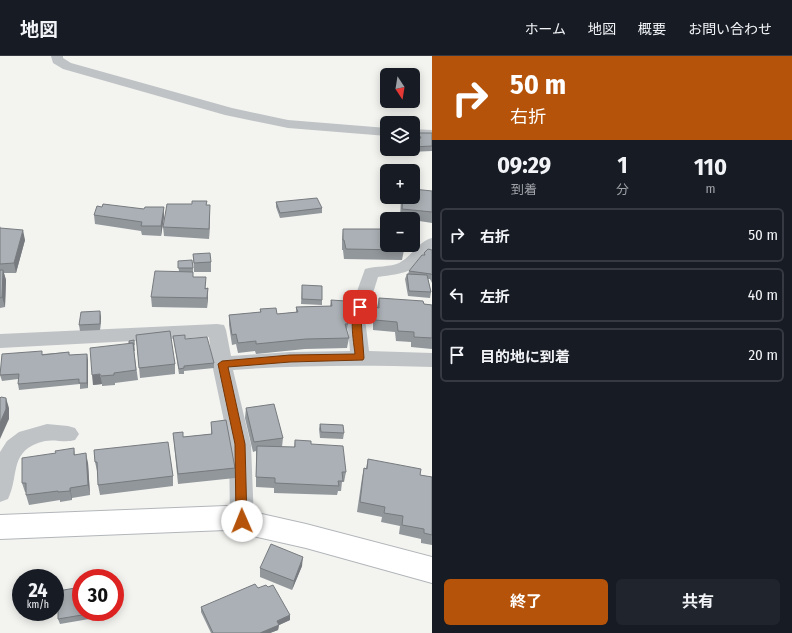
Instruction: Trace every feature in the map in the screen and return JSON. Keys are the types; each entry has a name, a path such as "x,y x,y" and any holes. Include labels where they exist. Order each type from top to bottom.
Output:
{"street":[{"path":"57,56 57,60 67,66 230,112 288,124 380,131"},
{"path":"420,134 432,134"},
{"path":"360,358 356,319 371,273 381,270 400,269 408,265 432,243"},
{"path":"0,341 216,330 240,444 242,521"},
{"path":"222,364 290,359 360,358 432,360"},
{"path":"0,492 5,464 15,447 27,438 47,432 68,434"},
{"path":"0,527 226,518 306,536 432,570"}],"building":[{"path":"420,133 432,133 432,146 420,147"},
{"path":"420,190 432,191 432,212 402,209 402,204 420,204"},
{"path":"317,198 322,208 280,213 276,202"},
{"path":"192,201 207,201 206,205 210,205 209,229 163,227 167,204 192,204"},
{"path":"103,204 144,209 145,207 164,207 161,226 141,226 142,222 94,215 97,206 102,207"},
{"path":"0,228 23,230 14,263 0,264"},
{"path":"343,229 380,229 380,250 346,249 343,240"},
{"path":"428,249 432,250 432,275 409,271 422,255 425,255 424,253"},
{"path":"210,253 211,262 194,263 193,254"},
{"path":"192,260 193,268 178,268 178,261"},
{"path":"0,270 3,270 2,297 0,298"},
{"path":"155,271 193,272 193,277 206,277 205,289 208,288 207,298 151,297"},
{"path":"407,274 427,275 431,292 409,291"},
{"path":"302,285 322,286 322,300 302,299"},
{"path":"379,298 423,301 424,304 432,305 432,338 414,337 414,332 398,331 397,322 375,320 375,307 379,308"},
{"path":"331,300 346,301 348,309 344,309 348,324 345,324 349,338 306,339 256,344 256,341 238,343 236,334 232,335 229,315 261,312 260,309 276,308 277,314 298,312 296,307 332,306"},
{"path":"100,311 100,324 79,325 81,312"},
{"path":"170,331 175,364 139,368 136,335"},
{"path":"185,335 185,339 207,337 214,363 184,366 184,368 179,369 173,336"},
{"path":"134,340 133,346 133,343 129,343 129,341"},
{"path":"133,343 136,370 114,373 114,375 92,375 90,348"},
{"path":"42,351 42,355 69,352 69,355 87,354 87,383 79,383 79,379 18,384 19,374 0,375 2,354"},
{"path":"0,398 6,398 6,409 0,423"},
{"path":"274,404 283,438 254,442 246,408"},
{"path":"226,420 235,468 178,474 173,433 183,432 183,437 212,434 211,422"},
{"path":"320,424 343,425 344,433 321,432"},
{"path":"295,440 311,441 311,444 343,446 346,472 342,472 343,481 338,481 339,486 275,483 275,478 256,477 257,446 295,447"},
{"path":"168,442 173,476 98,485 97,462 95,462 94,450"},
{"path":"74,448 74,455 86,453 88,485 70,488 70,491 26,495 26,483 22,483 22,458 56,453 55,451"},
{"path":"368,459 421,469 420,475 432,477 432,535 424,533 424,529 402,525 403,516 384,513 385,507 360,502 364,468 367,469"},
{"path":"271,544 303,557 294,581 260,568"},
{"path":"255,584 258,588 266,585 268,587 273,585 290,615 277,621 279,625 260,633 213,633 201,607"},
{"path":"72,589 72,617 64,618 64,590"}],"route":[{"path":"242,521 240,444 222,364 290,359 360,358 356,319 360,307"}]}
